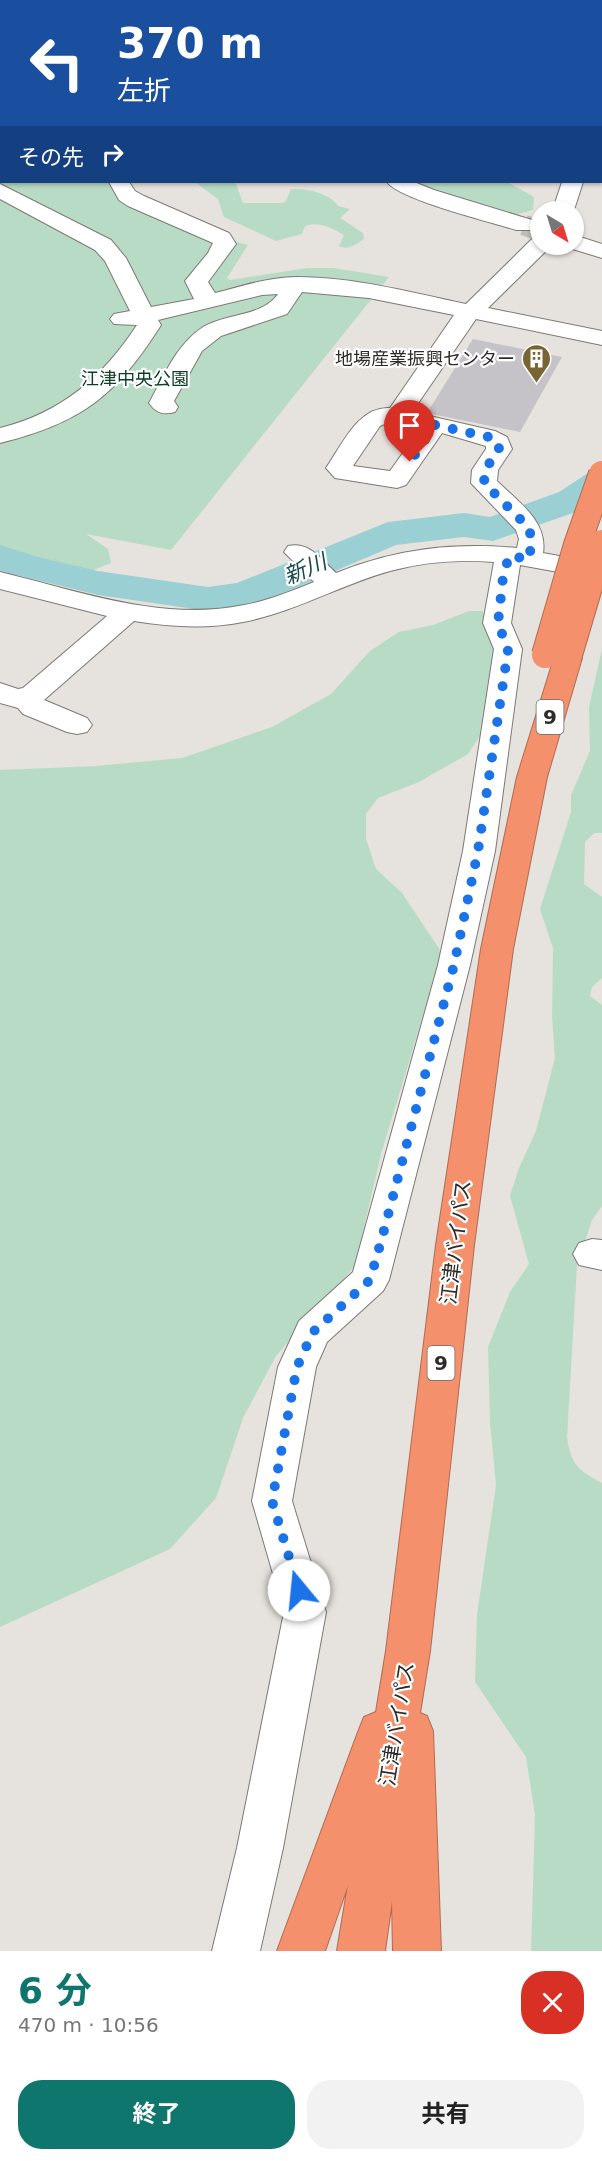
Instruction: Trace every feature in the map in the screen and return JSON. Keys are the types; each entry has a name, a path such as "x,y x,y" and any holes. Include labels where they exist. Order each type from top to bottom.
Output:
{"highway":[{"path":"556,657 577,544 602,474"},
{"name":"江津バイパス","path":"361,1951 408,1651 455,1245 497,950 556,657 602,543"},
{"name":"9","path":"301,1951 408,1651"},
{"name":"9","path":"408,1651 417,1951"}],"street":[{"path":"121,183 127,195 136,201 221,238 225,244 222,250 196,280 202,294 210,300"},
{"path":"400,183 426,195 524,225"},
{"path":"566,201 572,183"},
{"path":"0,190 103,245 115,258 133,317 149,325 132,353 102,388 59,416 0,436"},
{"path":"584,245 602,251"},
{"path":"397,416 454,330 471,310 530,254"},
{"path":"166,407 161,403 192,347 213,330 279,309 296,284"},
{"path":"133,317 182,309 261,288 296,284 338,285 602,338"},
{"path":"435,425 397,480 344,473 339,468 371,421 383,416 397,416 486,436 498,442 499,449 485,470 484,483 519,538 602,572"},
{"path":"0,580 43,593 129,610 187,618 229,616 254,611 313,567 378,567 430,554 475,551 519,538"},
{"path":"236,1951 306,1612 272,1501 297,1367 313,1332 370,1280 406,1154 454,965 478,851 508,650 498,623 503,577 519,538"},
{"path":"0,692 13,698 28,697 129,610"},
{"path":"28,697 33,708 77,725"}],"green space":[{"name":"江津中央公園","path":"0,183 127,183 137,196 233,241 248,245 227,278 230,280 308,268 333,268 389,277 171,550 86,534 108,549 111,563 86,573 50,568 0,550"},
{"path":"196,183 234,183 243,203 282,203 286,201 291,189 317,192 334,201 338,206 350,209 340,218 363,233 364,239 352,246 342,247 339,246 344,235 315,224 305,226 302,234 276,241 224,217 218,199"},
{"path":"412,183 509,183 534,197 534,201 530,201 530,211 511,216"},
{"path":"469,611 482,611 488,621 497,653 485,728 468,754 419,782 378,798 366,814 366,839 376,869 402,893 442,953 381,1154 355,1266 276,1356 243,1418 216,1498 170,1549 0,1627 0,770 96,766 182,758 272,727 331,694 370,651 399,632 433,625"},
{"path":"602,649 602,833 594,833 585,842 584,884 602,897 602,978 592,987 590,996 602,1005 602,1206 592,1220 577,1266 567,1437 577,1466 602,1483 602,1951 531,1951 535,1815 526,1757 475,1682 477,1615 496,1485 490,1422 488,1347 510,1292 529,1264 510,1196 519,1168 536,1131 555,1058 552,1017 553,948 540,909 571,812 571,795 590,751 589,707"}],"building":[{"name":"地場産業振興センター","path":"473,339 562,357 520,432 427,413"}],"waterway":[{"name":"新川","path":"0,557 26,567 98,583 208,599 246,594 388,534 464,525 493,529 573,500 602,481"}],"tunnel":[{"path":"524,225 530,227"}],"place":[{"name":"地場産業振興センター","path":"536,384"}],"route":[{"path":"299,1590 272,1501 297,1367 313,1332 370,1280 406,1154 454,965 478,851 500,716 508,650 498,623 503,577 509,556 529,559 532,539 528,527 484,483 485,470 499,449 498,442 493,438 435,425 410,462"}]}
